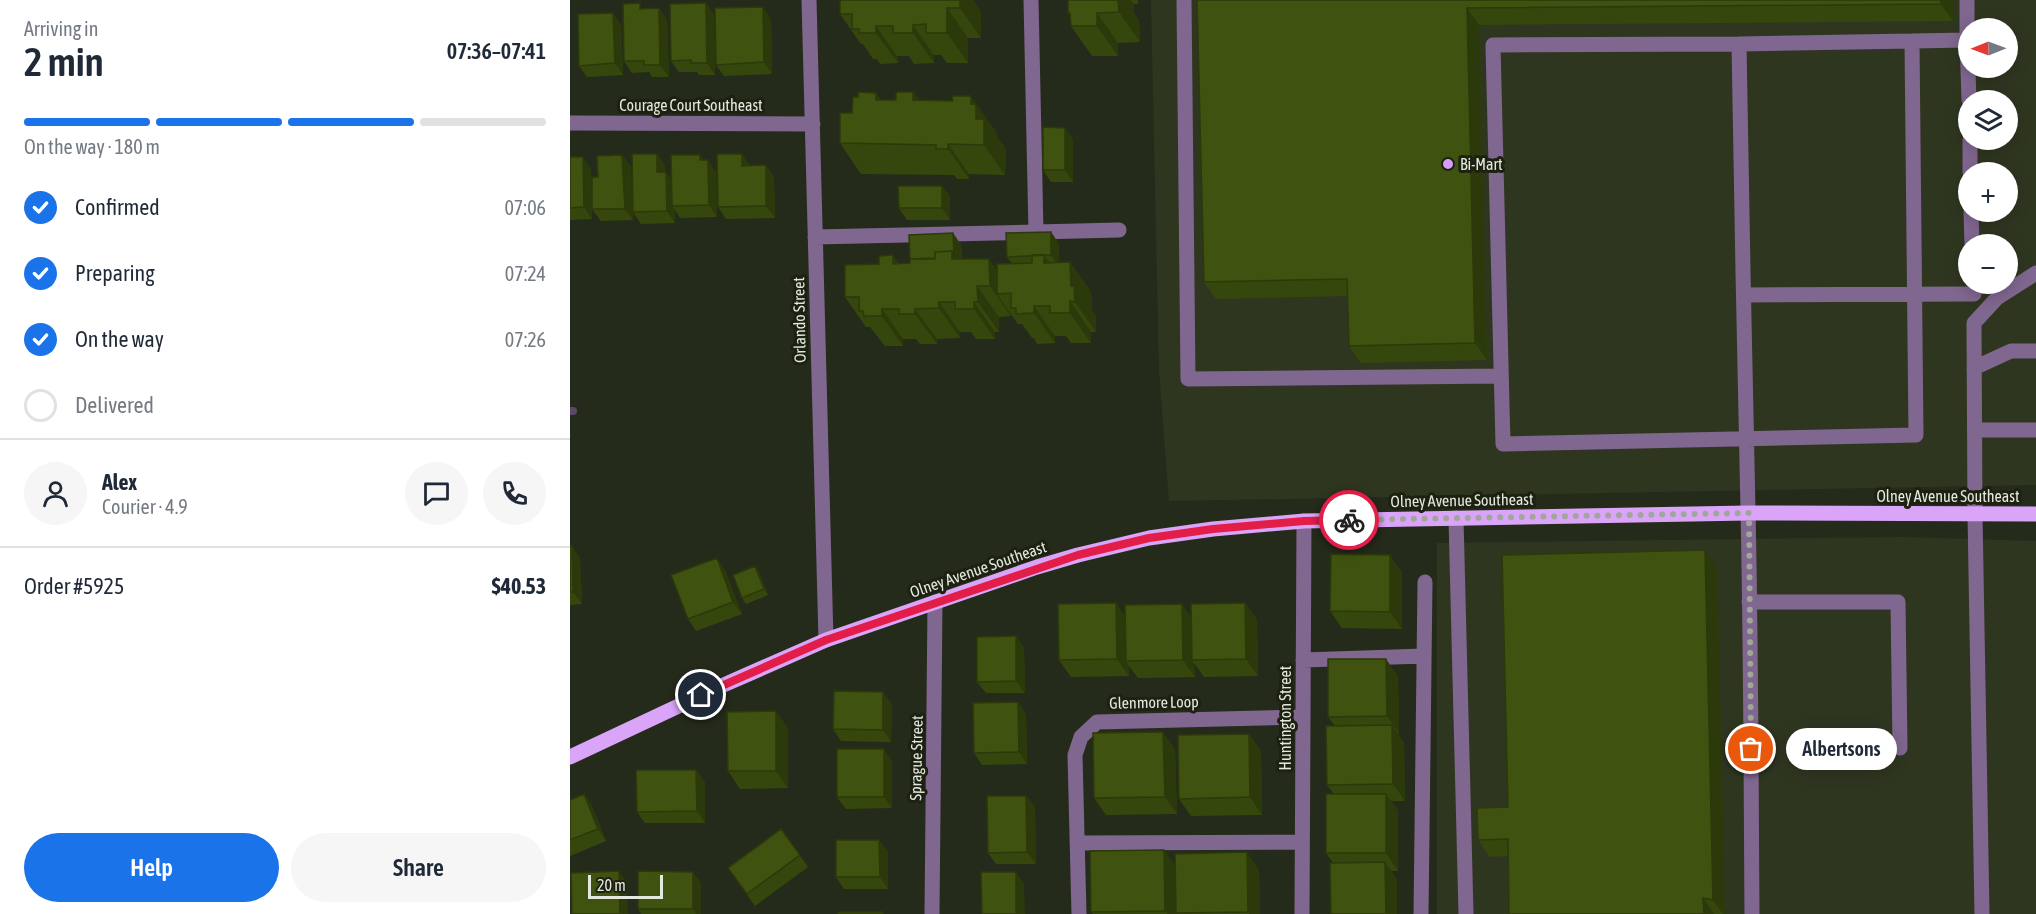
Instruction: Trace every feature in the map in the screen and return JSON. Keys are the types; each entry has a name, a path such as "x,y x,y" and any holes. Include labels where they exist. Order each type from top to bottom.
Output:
{"main road":[{"name":"Olney Avenue Southeast","path":"571,753 826,640 1037,567 1122,544 1213,529 1304,521 1456,518 1749,513 2036,514"}],"street":[{"name":"Orlando Street","path":"809,0 826,640"},
{"path":"1031,0 1036,232"},
{"path":"1184,0 1188,379 1502,376"},
{"path":"1967,0 1967,18"},
{"path":"1912,41 1917,435 1503,444 1493,45 1958,40"},
{"path":"1739,44 1749,513 1752,914"},
{"name":"Courage Court Southeast","path":"570,123 813,124"},
{"path":"815,237 1119,230"},
{"path":"1974,323 1997,298 2036,273"},
{"path":"1744,295 1915,294 1958,290"},
{"path":"1973,294 1982,914"},
{"path":"1974,368 2011,351 2036,351"},
{"path":"1975,430 2036,430"},
{"path":"1456,518 1466,914"},
{"name":"Huntington Street","path":"1302,914 1304,521"},
{"path":"1421,914 1425,582"},
{"name":"Sprague Street","path":"932,914 935,602"},
{"path":"1749,602 1898,602 1900,748"},
{"path":"1303,660 1424,656"},
{"name":"Glenmore Loop","path":"1079,914 1075,755 1081,737 1097,722 1303,717"},
{"path":"1077,843 1302,842"}],"shaded area":[{"path":"1151,0 2036,0 2036,485 1169,501 1159,370"},
{"path":"1903,537 2036,541 2036,914 1437,914 1437,543"}],"building":[{"path":"840,0 960,0 960,8 947,8 947,33 926,33 926,24 913,25 913,33 893,33 893,26 876,26 876,33 859,33 859,29 852,29 852,14 840,14"},
{"path":"1068,0 1118,0 1119,12 1097,13 1097,26 1071,26"},
{"path":"1197,0 1941,0 1941,4 1467,8 1475,343 1349,346 1347,279 1204,282"},
{"path":"640,3 640,9 659,8 660,65 644,65 644,61 624,61 623,4"},
{"path":"706,3 707,63 691,63 691,60 671,61 670,4"},
{"path":"763,7 764,62 716,65 715,8"},
{"path":"613,13 615,63 579,66 578,14"},
{"path":"858,92 876,93 876,100 896,100 896,92 913,92 913,100 953,101 952,96 971,96 971,104 976,104 976,119 984,119 984,145 948,144 948,149 936,149 936,145 840,143 840,113 852,113 853,97 858,97"},
{"path":"1043,127 1065,128 1065,170 1043,170"},
{"path":"632,154 657,154 657,172 666,172 667,211 633,212"},
{"path":"717,154 742,154 742,166 766,165 766,206 718,207"},
{"path":"622,155 625,209 592,209 592,177 598,177 597,156"},
{"path":"671,155 700,155 700,160 708,160 709,205 672,206"},
{"path":"570,157 583,157 584,207 570,208"},
{"path":"898,186 942,186 942,208 899,208"},
{"path":"1051,232 1051,255 1007,257 1006,233"},
{"path":"953,233 954,254 952,251 935,252 935,258 910,259 909,235"},
{"path":"952,251 952,259 989,259 990,286 977,286 978,302 974,302 974,309 955,309 955,302 939,302 939,308 915,309 915,314 899,314 899,309 882,309 882,316 864,316 863,311 859,311 859,297 845,297 845,265 879,264 879,256 893,255 893,264 910,263 910,259 935,259 935,252"},
{"path":"1032,255 1044,255 1044,263 1070,262 1071,286 1074,285 1075,302 1070,301 1070,313 1050,313 1050,306 1034,306 1034,313 1016,314 1016,308 1011,308 1011,293 997,294 997,264 1032,263"},
{"path":"570,546 572,546 573,592 570,592"},
{"path":"1705,550 1713,900 1703,898 1704,914 1509,914 1508,839 1478,840 1477,808 1508,807 1502,555"},
{"path":"1331,554 1390,555 1390,612 1330,611"},
{"path":"717,558 733,602 688,619 671,575"},
{"path":"755,566 764,589 742,598 733,575"},
{"path":"1116,603 1117,659 1059,660 1058,604"},
{"path":"1245,603 1246,659 1192,660 1191,604"},
{"path":"1182,604 1183,660 1126,661 1125,605"},
{"path":"1016,636 1016,681 977,682 977,637"},
{"path":"1328,659 1386,659 1387,716 1328,717"},
{"path":"834,691 883,692 883,730 833,729"},
{"path":"1018,702 1019,752 974,753 973,703"},
{"path":"776,711 776,771 728,771 727,712"},
{"path":"1392,725 1393,784 1327,785 1326,726"},
{"path":"1163,732 1165,797 1094,798 1093,733"},
{"path":"1249,734 1250,797 1179,799 1178,735"},
{"path":"837,749 884,749 884,797 837,797"},
{"path":"636,770 696,770 697,811 637,812"},
{"path":"584,794 598,829 570,840 570,800"},
{"path":"1326,794 1386,794 1386,853 1326,853"},
{"path":"987,796 1026,796 1027,852 988,853"},
{"path":"781,829 800,855 747,894 728,868"},
{"path":"836,840 879,840 880,877 836,877"},
{"path":"1164,850 1165,911 1091,912 1090,851"},
{"path":"1247,852 1248,912 1176,913 1175,854"},
{"path":"1385,862 1386,914 1331,914 1330,863"},
{"path":"619,871 620,914 572,914 571,873"},
{"path":"638,871 693,872 693,909 638,909"},
{"path":"981,872 1016,872 1016,914 982,914"},
{"path":"838,912 883,912 883,914 838,914"}],"way so far":[{"path":"1349,520 1749,513 1751,749"}],"place":[{"name":"Bi-Mart","path":"1448,164"},
{"name":"Albertsons","path":"1751,749"}],"route":[{"path":"701,695 826,640 1078,555 1149,538 1213,529 1304,521 1349,520"}]}
